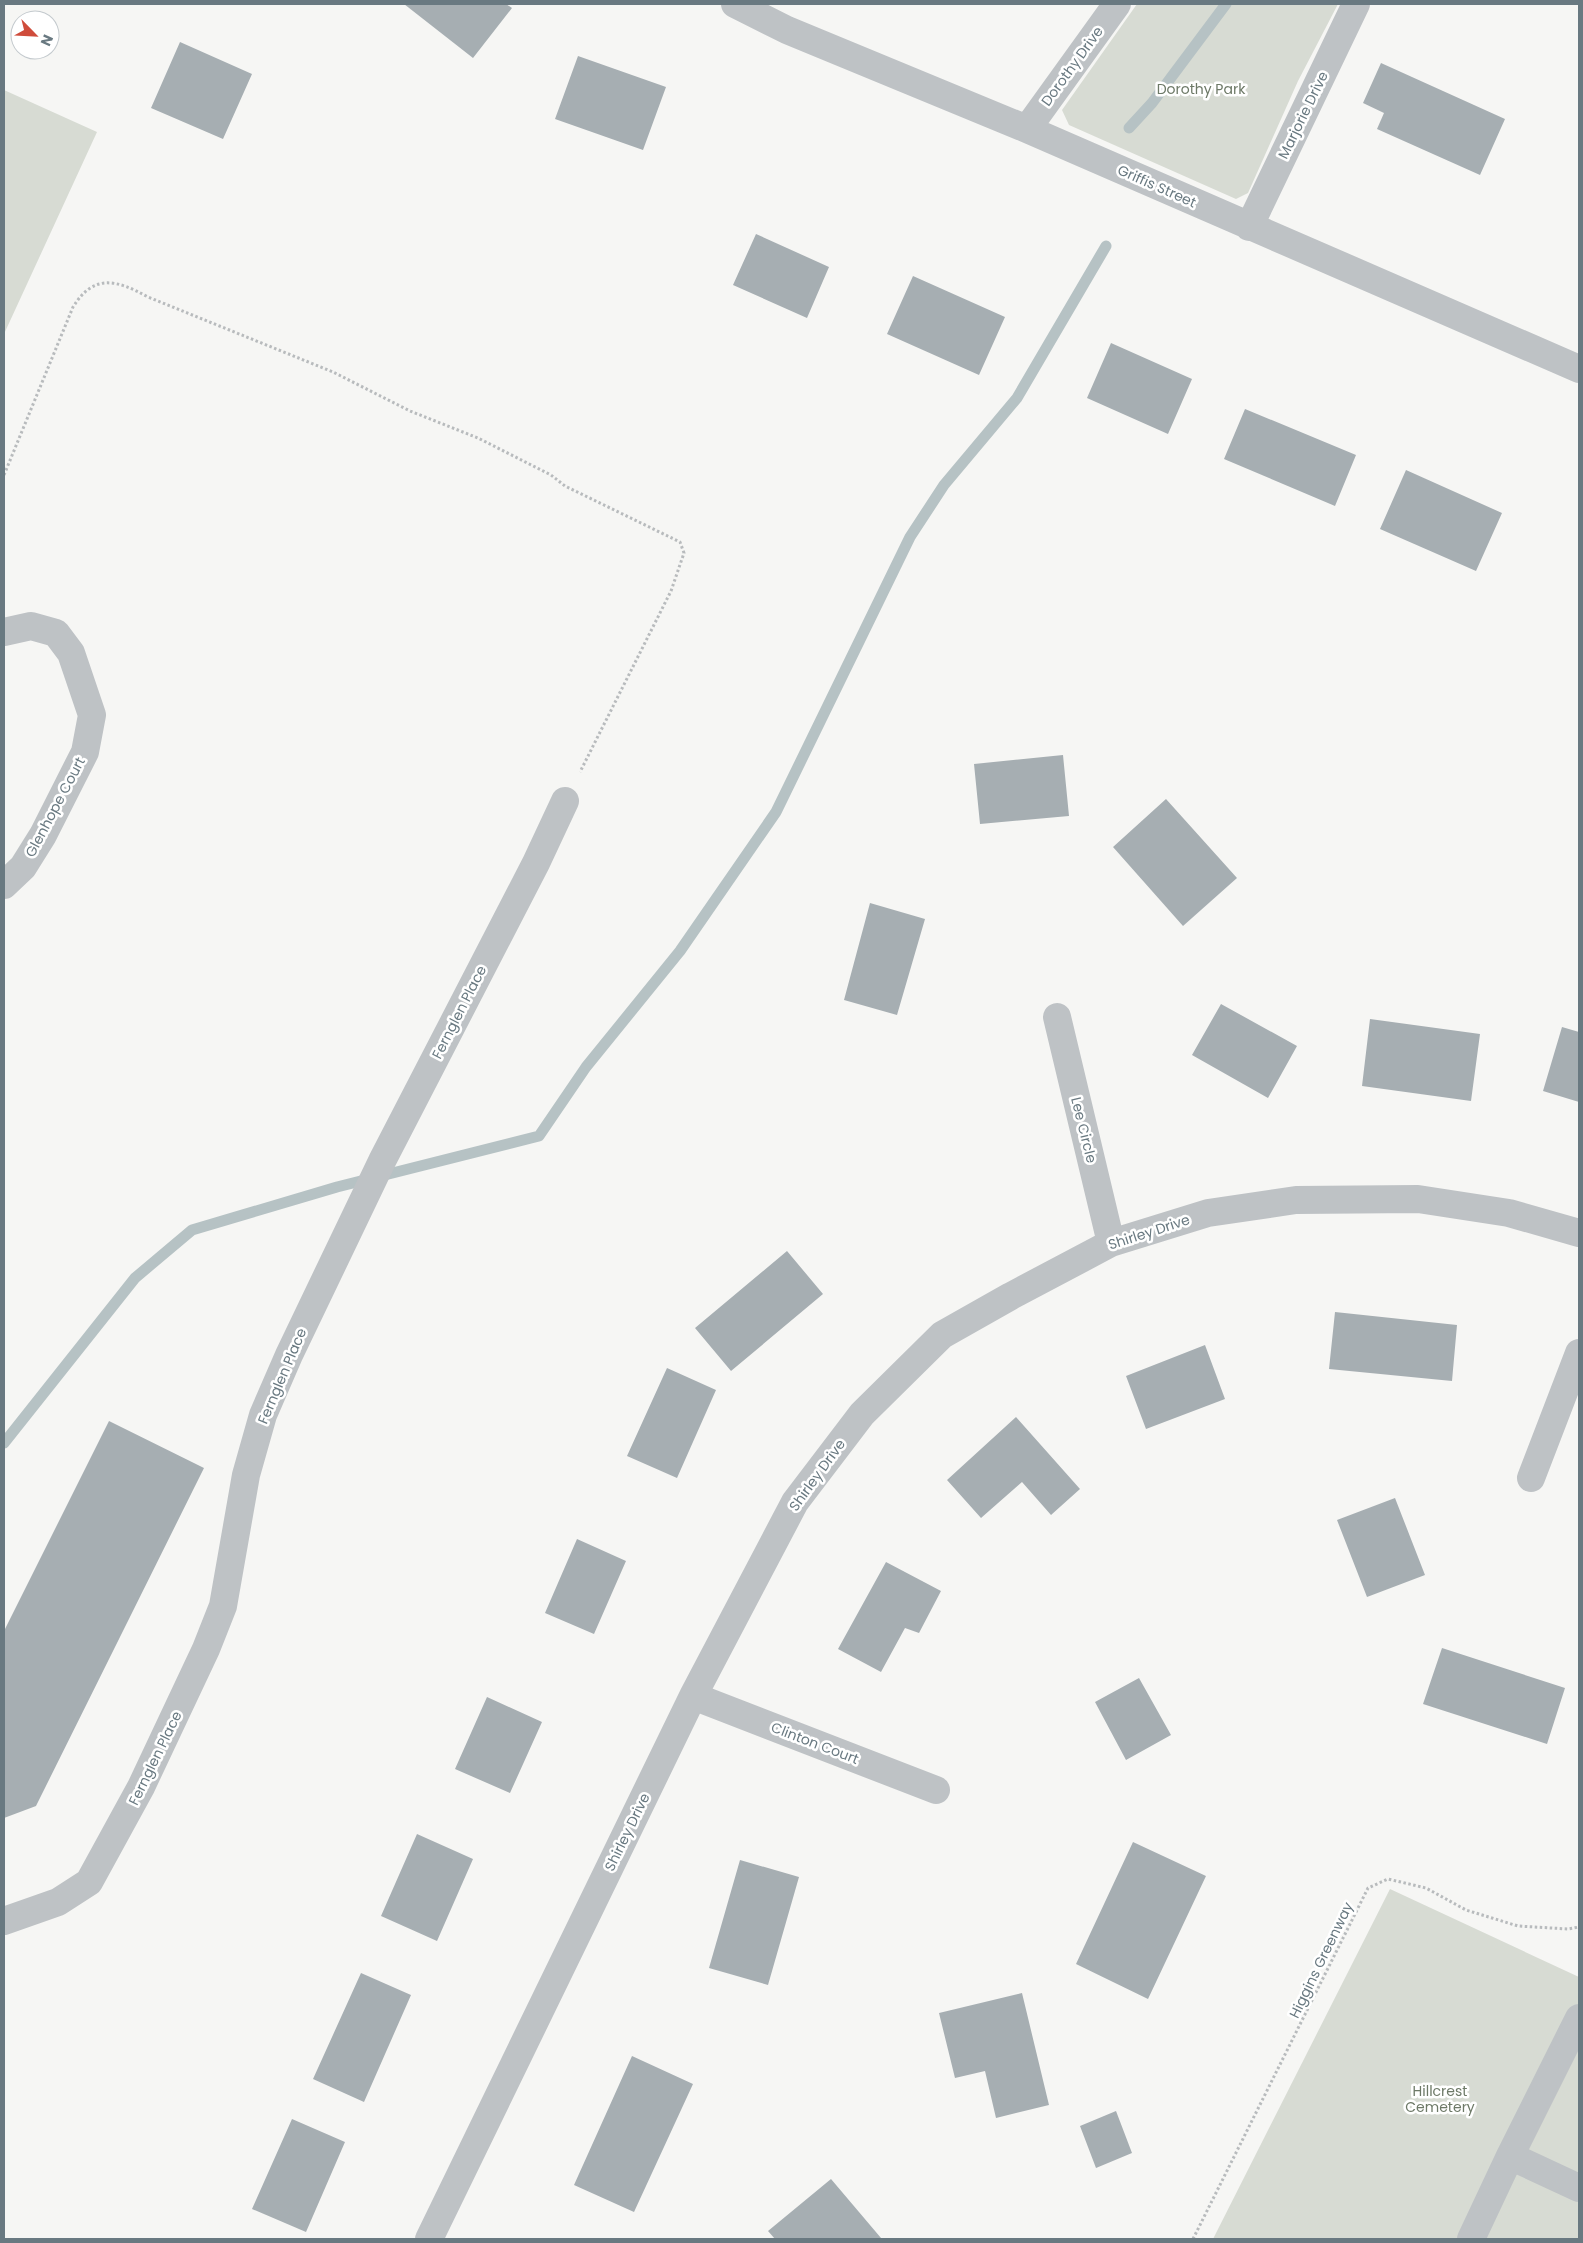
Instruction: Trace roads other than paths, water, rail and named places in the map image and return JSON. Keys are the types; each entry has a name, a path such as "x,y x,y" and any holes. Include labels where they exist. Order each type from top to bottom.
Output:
{"street":[{"name":"Griffis Street","path":"735,4 787,30 1027,129 1579,369"},
{"name":"Dorothy Drive","path":"1027,129 1118,4"},
{"name":"Marjorie Drive","path":"1249,227 1356,4"},
{"name":"Glenhope Court","path":"4,632 31,626 56,633 71,653 92,715 85,752 43,835 23,867 4,885"},
{"name":"Fernglen Place","path":"4,1922 58,1902 89,1882 141,1787 206,1649 223,1606 246,1475 263,1415 293,1346 382,1161 536,863 565,802"},
{"name":"Lee Circle","path":"1057,1017 1111,1243"},
{"name":"Shirley Drive","path":"429,2239 693,1696 795,1502 862,1414 942,1336 1011,1296 1111,1243 1208,1213 1296,1200 1418,1199 1509,1213 1579,1233"},
{"path":"1531,1478 1579,1353"},
{"name":"Clinton Court","path":"693,1696 936,1790"},
{"path":"1471,2239 1579,2018"},
{"path":"1510,2156 1579,2188"}],"waterway":[{"path":"1129,128 1152,103 1226,4"},
{"path":"4,1443 135,1278 192,1230 337,1187 539,1136 586,1067 680,951 776,812 910,537 944,485 1017,398 1106,246"}],"park label":[{"name":"Dorothy Park","path":"1201,89"},
{"name":"Hillcrest Cemetery","path":"1440,2100"}]}
